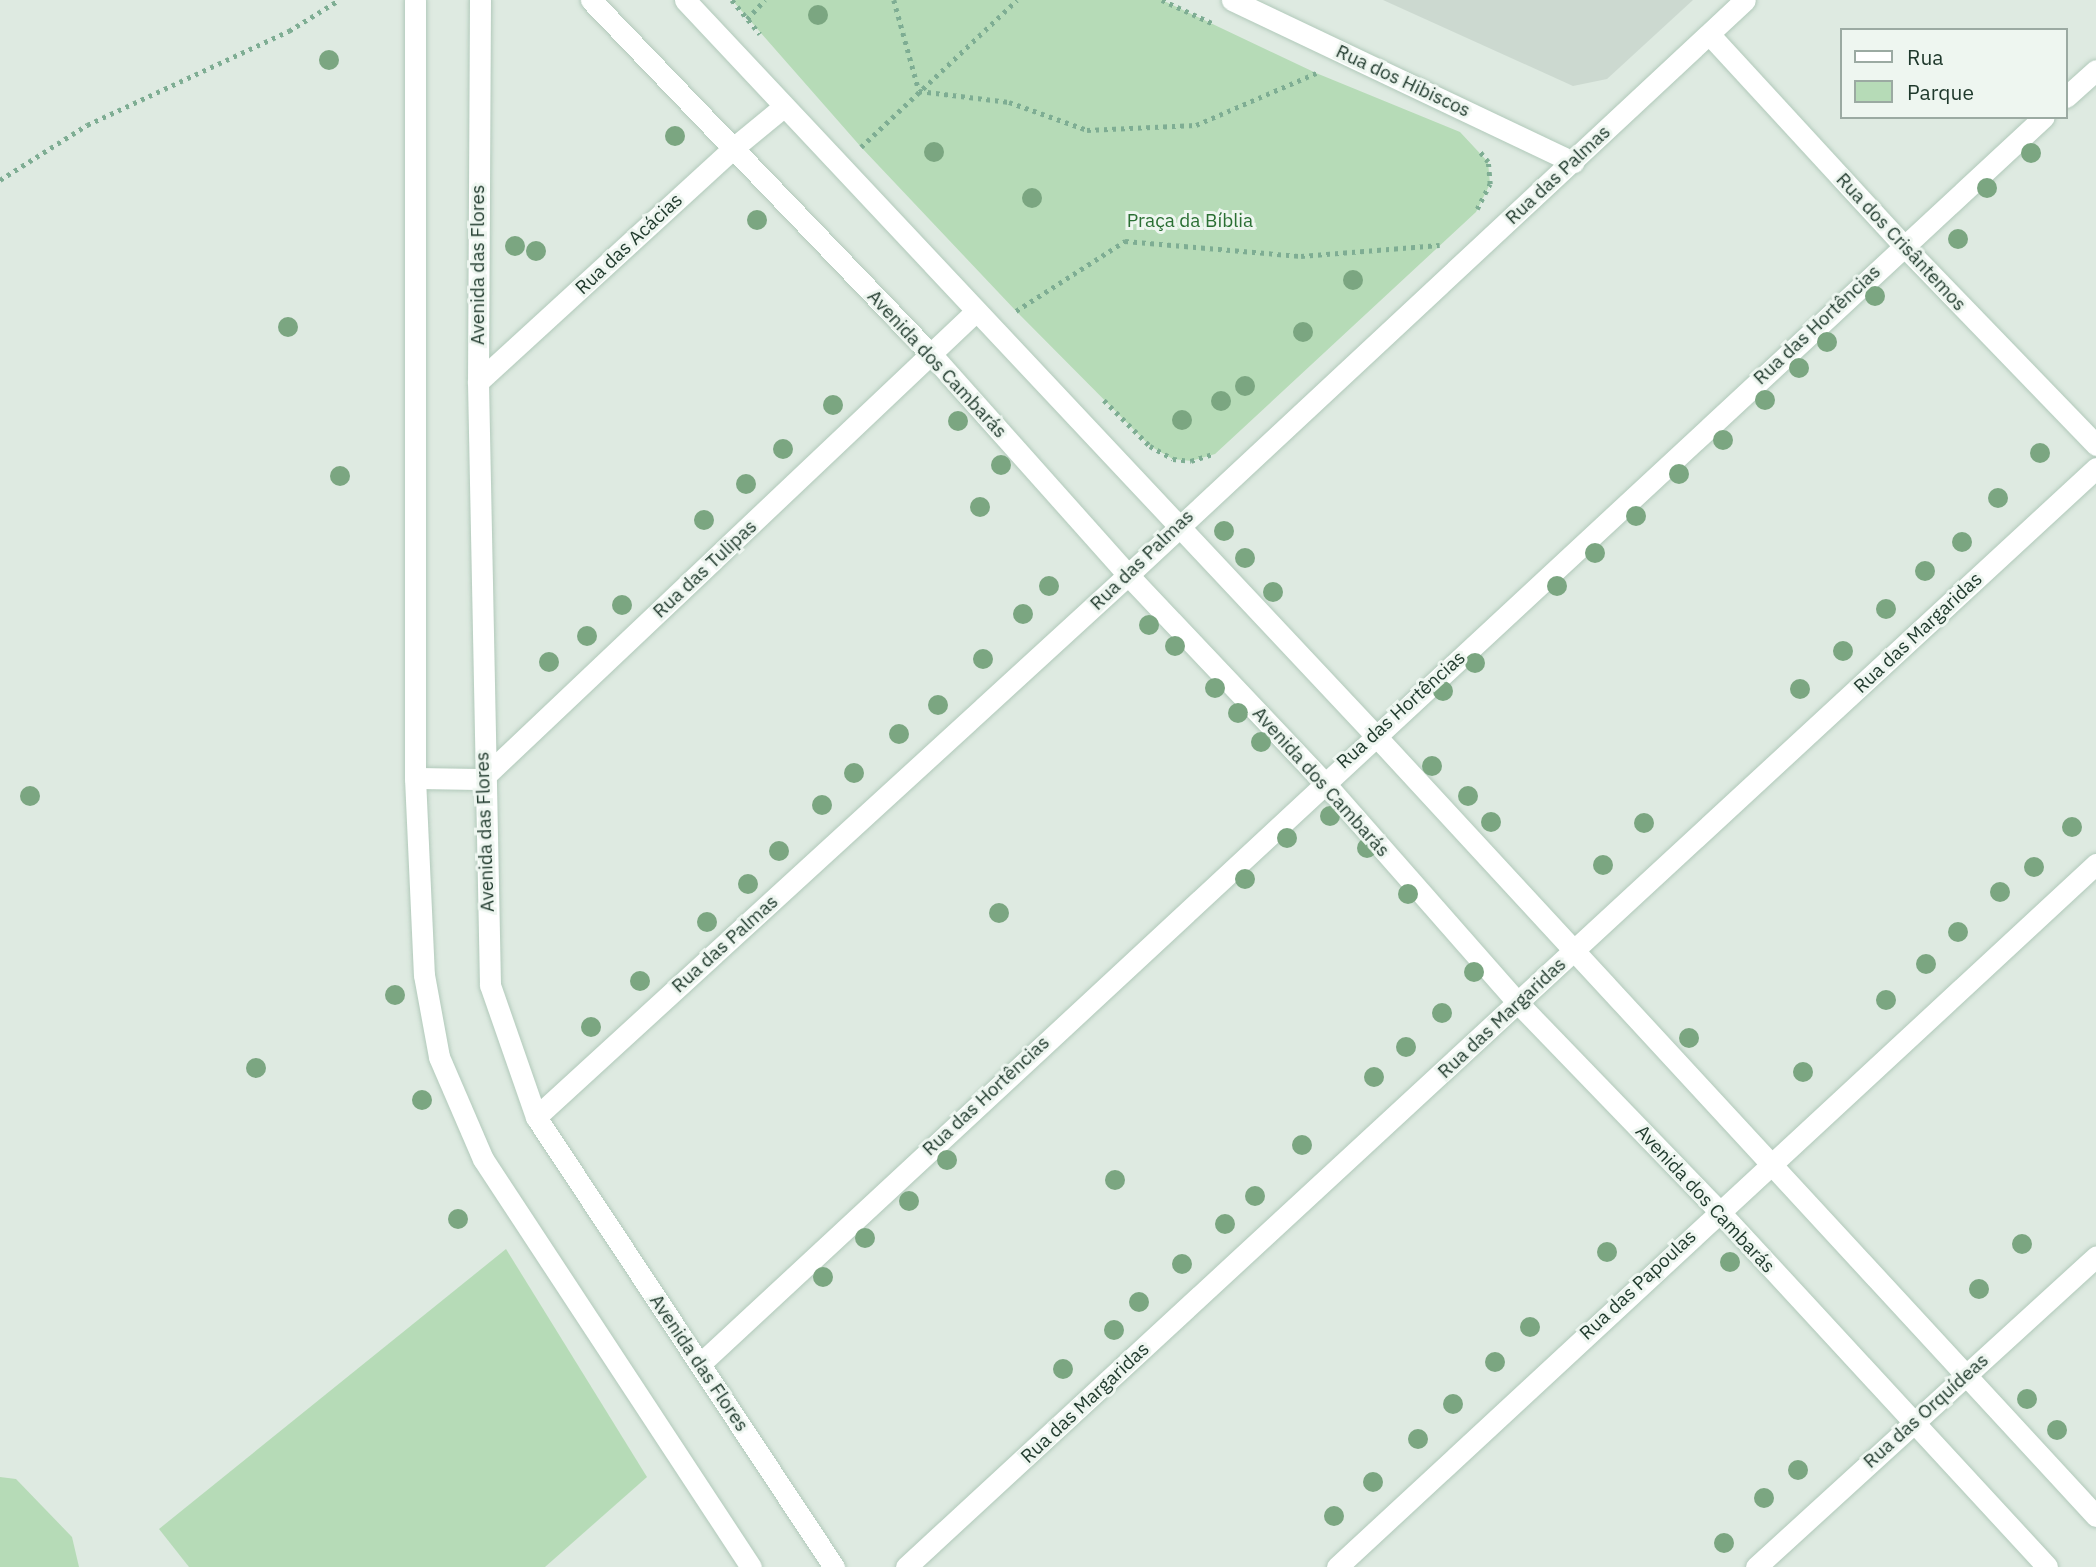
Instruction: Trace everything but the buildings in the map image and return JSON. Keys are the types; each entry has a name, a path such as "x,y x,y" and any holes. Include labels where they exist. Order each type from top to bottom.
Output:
{"street":[{"path":"415,0 415,778 424,975 439,1057 483,1158 751,1567"},
{"name":"Avenida das Flores","path":"480,0 478,382 482,779 490,985 536,1117 834,1567"},
{"name":"Avenida dos Cambarás","path":"591,0 731,150 932,355 1128,575 1323,781 1519,1004 1718,1210 2047,1567"},
{"path":"685,0 782,108 1375,735 2096,1516"},
{"name":"Rua dos Hibiscos","path":"1232,0 1573,162"},
{"name":"Rua das Palmas","path":"536,1117 1128,575 1177,526 1745,0"},
{"name":"Rua dos Crisântemos","path":"1710,35 1903,245 2096,445"},
{"path":"2068,95 2096,69"},
{"name":"Rua das Acácias","path":"478,382 731,150 782,108"},
{"name":"Rua das Hortências","path":"700,1364 1323,781 2042,119"},
{"name":"Rua das Tulipas","path":"482,779 975,312"},
{"name":"Rua das Margaridas","path":"906,1567 1519,1004 2096,468"},
{"path":"415,778 482,779"},
{"name":"Rua das Papoulas","path":"1337,1567 1718,1210 2096,864"},
{"name":"Rua das Orquídeas","path":"1756,1567 2096,1256"}],"path":[{"path":"0,180 87,125 289,31 339,0"},
{"path":"732,0 765,39"},
{"path":"747,19 765,0"},
{"path":"894,0 919,91"},
{"path":"861,147 1017,0"},
{"path":"1162,0 1221,28"},
{"path":"1304,67 1328,78"},
{"path":"919,91 1009,102 1087,130 1196,125 1316,73"},
{"path":"852,137 870,156"},
{"path":"1469,142 1488,162 1490,184 1476,212"},
{"path":"1432,254 1450,237"},
{"path":"1016,311 1125,241 1301,257 1441,245"},
{"path":"1007,301 1026,321"},
{"path":"1102,398 1150,446 1173,459 1191,461 1215,454 1225,445"}],"shaded area":[{"path":"1383,0 1693,0 1607,79 1573,86"}],"green space":[{"name":"Praça da Bíblia","path":"732,0 1162,0 1316,73 1460,132 1488,162 1490,184 1476,212 1215,454 1191,461 1173,459 1150,446 1016,311 861,147"},
{"path":"506,1249 647,1477 545,1567 189,1567 159,1529"},
{"path":"0,1477 16,1479 72,1537 79,1567 0,1567"}]}
